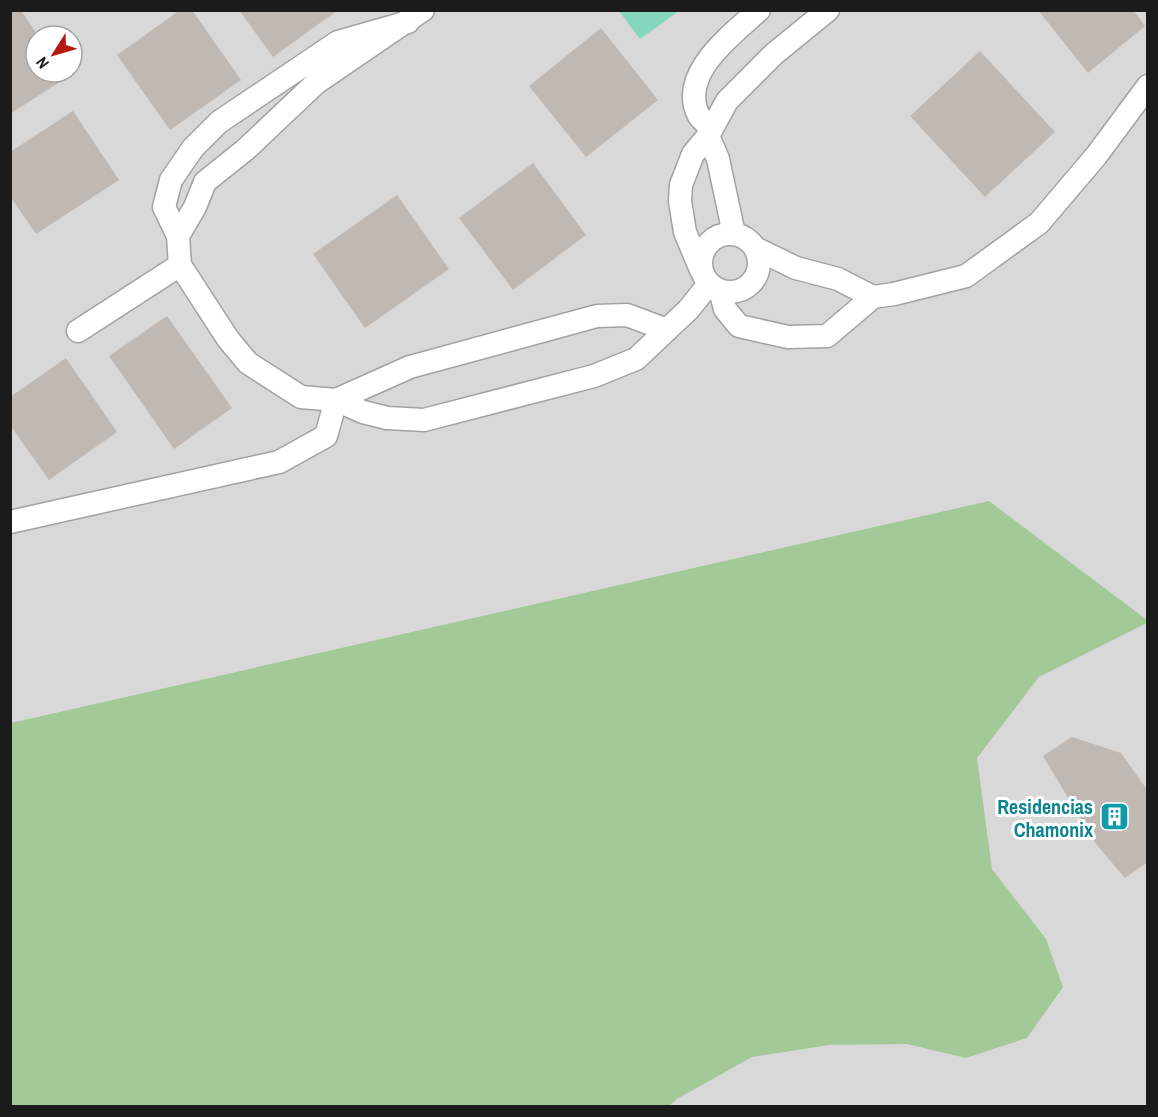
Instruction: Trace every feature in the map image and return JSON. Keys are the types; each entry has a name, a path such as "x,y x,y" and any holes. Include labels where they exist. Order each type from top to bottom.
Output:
{"street":[{"path":"734,234 718,159 710,132 699,116 695,101 696,82 712,53 759,10"},
{"path":"828,10 774,54 727,100 710,132 693,154 681,185 680,201 685,232 725,309 740,326 788,337 827,336 873,297 966,276 1039,223 1096,156 1148,86"},
{"path":"416,16 338,42 219,122 193,148 171,180 164,207 178,236 180,265 228,339 248,363 301,397 336,400 363,412 387,418 424,420 594,375 636,360 688,310 710,281"},
{"path":"178,236 206,182 244,150 316,82 416,16"},
{"path":"755,248 759,265 757,274 752,281 738,291 710,281 700,260 708,243 715,237 734,234 742,237 755,248 796,268 838,279 873,297"},
{"path":"78,331 180,265"},
{"path":"336,400 410,367 597,316 627,315 667,330"},
{"path":"10,522 279,462 326,436 336,400"}],"shaded area":[{"path":"11,11 1147,11 1147,1106 11,1106"}],"green space":[{"path":"619,11 679,11 640,39"},
{"path":"989,501 1147,620 1147,623 1039,677 977,758 992,869 1046,939 1063,987 1027,1038 966,1058 907,1044 829,1045 752,1057 677,1099 669,1106 11,1106 11,723"}],"building":[{"path":"21,10 30,24 24,24 24,84 57,84 10,114 10,11"},
{"path":"180,10 192,10 241,80 170,130 117,55"},
{"path":"239,10 338,10 273,57"},
{"path":"1038,10 1133,10 1145,26 1088,73"},
{"path":"601,28 658,100 586,157 529,86"},
{"path":"980,51 1055,132 985,197 910,116"},
{"path":"73,111 119,180 36,234 10,196 10,152"},
{"path":"533,163 586,235 513,290 459,218"},
{"path":"397,195 449,269 365,328 313,254"},
{"path":"167,316 232,408 174,449 109,356"},
{"path":"66,358 117,432 49,480 10,425 10,397"},
{"name":"Residencias Chamonix","path":"1072,737 1121,753 1148,791 1148,862 1125,878 1096,844 1043,756"}],"place":[{"name":"Residencias Chamonix","path":"1114,817"}]}
